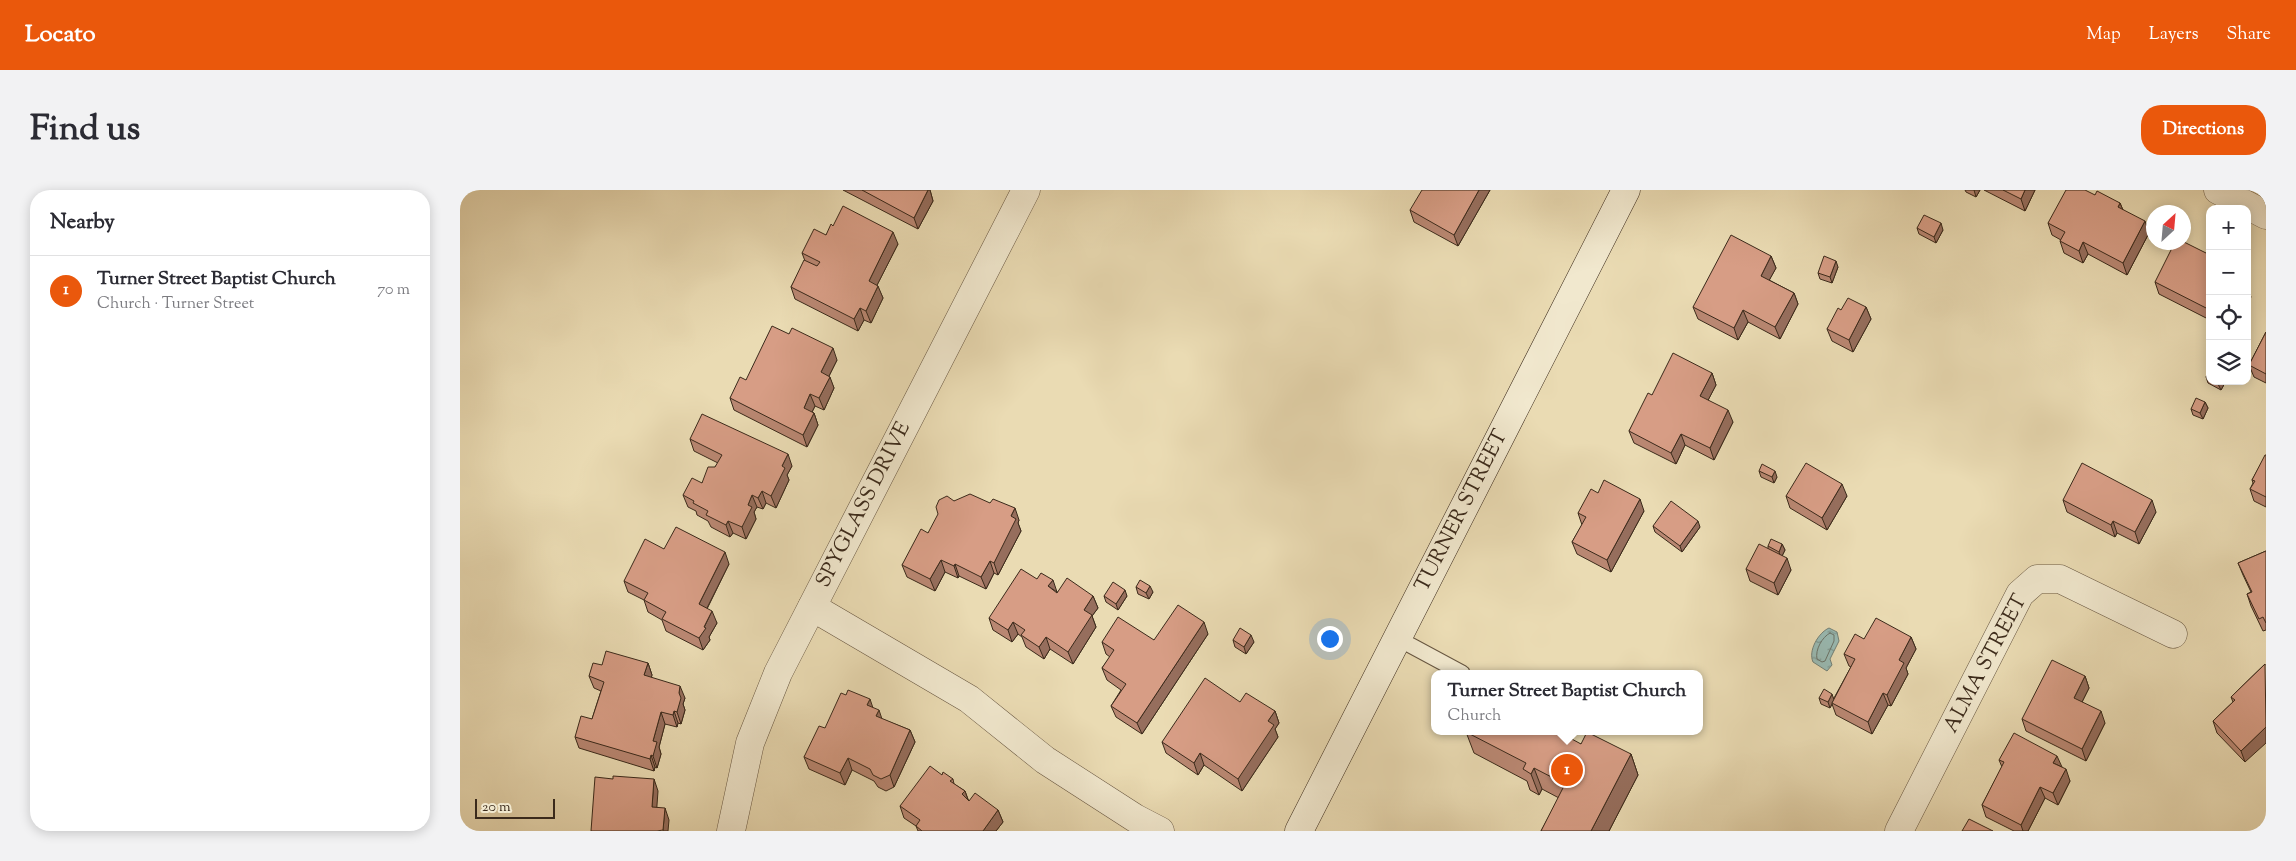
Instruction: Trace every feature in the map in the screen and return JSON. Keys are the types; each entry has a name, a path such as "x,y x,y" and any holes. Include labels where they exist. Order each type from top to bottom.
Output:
{"street":[{"name":"SPYGLASS DRIVE","path":"731,831 750,743 778,673 1026,190"},
{"name":"TURNER STREET","path":"1299,831 1626,190"},
{"path":"2218,190 2266,215"},
{"name":"ALMA STREET","path":"1899,831 2020,594 2037,579 2060,579 2173,634"},
{"path":"812,607 970,699 1045,760 1136,818 1160,831"}],"lane":[{"path":"1397,638 1456,670"}],"water":[{"path":"1829,628 1837,632 1839,641 1830,659 1832,665 1827,671 1813,662 1812,653 1818,638"}],"building":[{"path":"862,190 928,190 914,218"},
{"path":"1422,190 1479,190 1454,235 1410,210"},
{"path":"2003,190 2025,190 2021,199"},
{"path":"2066,190 2085,190 2095,195 2097,191 2120,203 2118,207 2145,221 2123,263 2083,242 2079,251 2060,241 2065,232 2048,223"},
{"path":"843,206 893,232 869,281 878,286 866,311 860,308 854,319 791,287 804,260 817,266 820,262 802,253 814,229 826,235"},
{"path":"1924,215 1941,223 1934,237 1917,228"},
{"path":"1731,235 1771,256 1761,276 1794,293 1775,327 1743,310 1734,328 1693,307"},
{"path":"2191,246 2206,253 2206,308 2155,282 2171,250 2191,250"},
{"path":"1824,256 1836,261 1830,277 1818,273"},
{"path":"1848,298 1866,307 1849,340 1827,329 1838,308 1841,310"},
{"path":"772,326 789,334 792,328 833,348 821,372 830,377 819,398 810,394 804,408 814,413 803,435 730,398 740,377 746,380"},
{"path":"2266,332 2266,374 2251,366 2251,361"},
{"path":"1673,353 1712,373 1700,396 1728,410 1710,448 1681,434 1671,453 1629,431 1648,393 1652,395"},
{"path":"2196,398 2205,402 2200,413 2191,409"},
{"path":"702,414 788,454 782,466 785,468 771,496 762,491 758,498 752,495 748,505 752,507 742,527 728,521 726,525 706,515 708,511 683,495 692,478 702,483 708,467 715,467 722,455 690,439"},
{"path":"2265,455 2266,497 2250,489 2255,481 2252,480"},
{"path":"1806,463 1842,484 1822,518 1786,496"},
{"path":"2082,463 2152,500 2135,532 2113,521 2111,525 2063,500"},
{"path":"1762,464 1775,471 1772,477 1759,471"},
{"path":"1604,480 1640,499 1607,560 1572,542 1586,517 1578,513 1591,489 1598,493"},
{"path":"970,494 990,503 993,499 1015,508 1011,516 1016,519 994,563 990,561 981,577 955,564 954,566 941,560 930,579 902,565 921,529 928,533 938,514 936,507 939,500 947,496 954,501"},
{"path":"1671,501 1698,521 1680,546 1653,526"},
{"path":"676,527 725,552 699,604 712,611 704,627 706,628 699,638 662,619 666,612 644,600 648,593 624,581 645,539 664,549"},
{"path":"1771,539 1782,544 1779,552 1768,546"},
{"path":"1759,544 1787,558 1774,583 1746,569"},
{"path":"2266,551 2266,623 2263,617 2259,619 2247,594 2252,592 2238,563"},
{"path":"1021,569 1037,579 1041,573 1053,580 1048,586 1057,593 1067,578 1093,596 1084,610 1092,615 1068,652 1046,637 1039,647 1021,635 1025,630 1013,622 1008,630 989,618"},
{"path":"1140,580 1150,586 1146,593 1136,587"},
{"path":"1113,582 1125,590 1116,604 1104,596"},
{"path":"1178,605 1204,622 1137,723 1111,706 1126,684 1102,668 1114,650 1102,642 1118,617 1154,640"},
{"path":"1876,618 1911,637 1899,660 1904,663 1887,695 1883,693 1868,722 1832,703 1855,659 1844,654 1855,634 1864,639"},
{"path":"1240,628 1251,635 1244,647 1233,640"},
{"path":"606,651 648,663 644,675 680,686 679,693 681,698 677,712 674,711 673,715 661,712 653,741 657,742 653,756 651,755 650,759 575,737 581,716 592,719 604,682 589,676 593,663 602,665"},
{"path":"2052,660 2085,676 2074,698 2101,711 2082,749 2022,719"},
{"path":"2265,664 2266,727 2241,751 2213,721 2235,700 2231,697"},
{"path":"1205,678 1240,702 1246,693 1275,711 1268,721 1274,725 1238,779 1200,753 1194,763 1162,742"},
{"path":"1824,689 1832,694 1828,702 1819,698"},
{"path":"848,690 870,699 867,705 879,710 876,716 910,730 890,775 881,779 873,775 870,769 848,758 840,773 804,757 819,726 825,728 841,693 846,695"},
{"path":"2014,733 2057,756 2053,763 2066,769 2053,793 2040,787 2021,825 1982,805 2004,762 1999,760"},
{"path":"1472,735 1564,735 1581,744 1586,735 1593,735 1631,754 1591,831 1541,831 1565,784 1534,768 1531,774 1523,769 1526,763"},
{"path":"930,766 942,775 943,772 953,779 950,781 965,791 962,794 969,801 975,793 998,810 983,831 922,831 916,826 920,820 900,806"},
{"path":"613,776 654,779 652,807 665,808 663,830 591,831 595,777 613,779"},
{"path":"1969,819 1993,831 1962,831"}],"place":[{"name":"Turner Street Baptist Church","path":"1567,770"}]}
